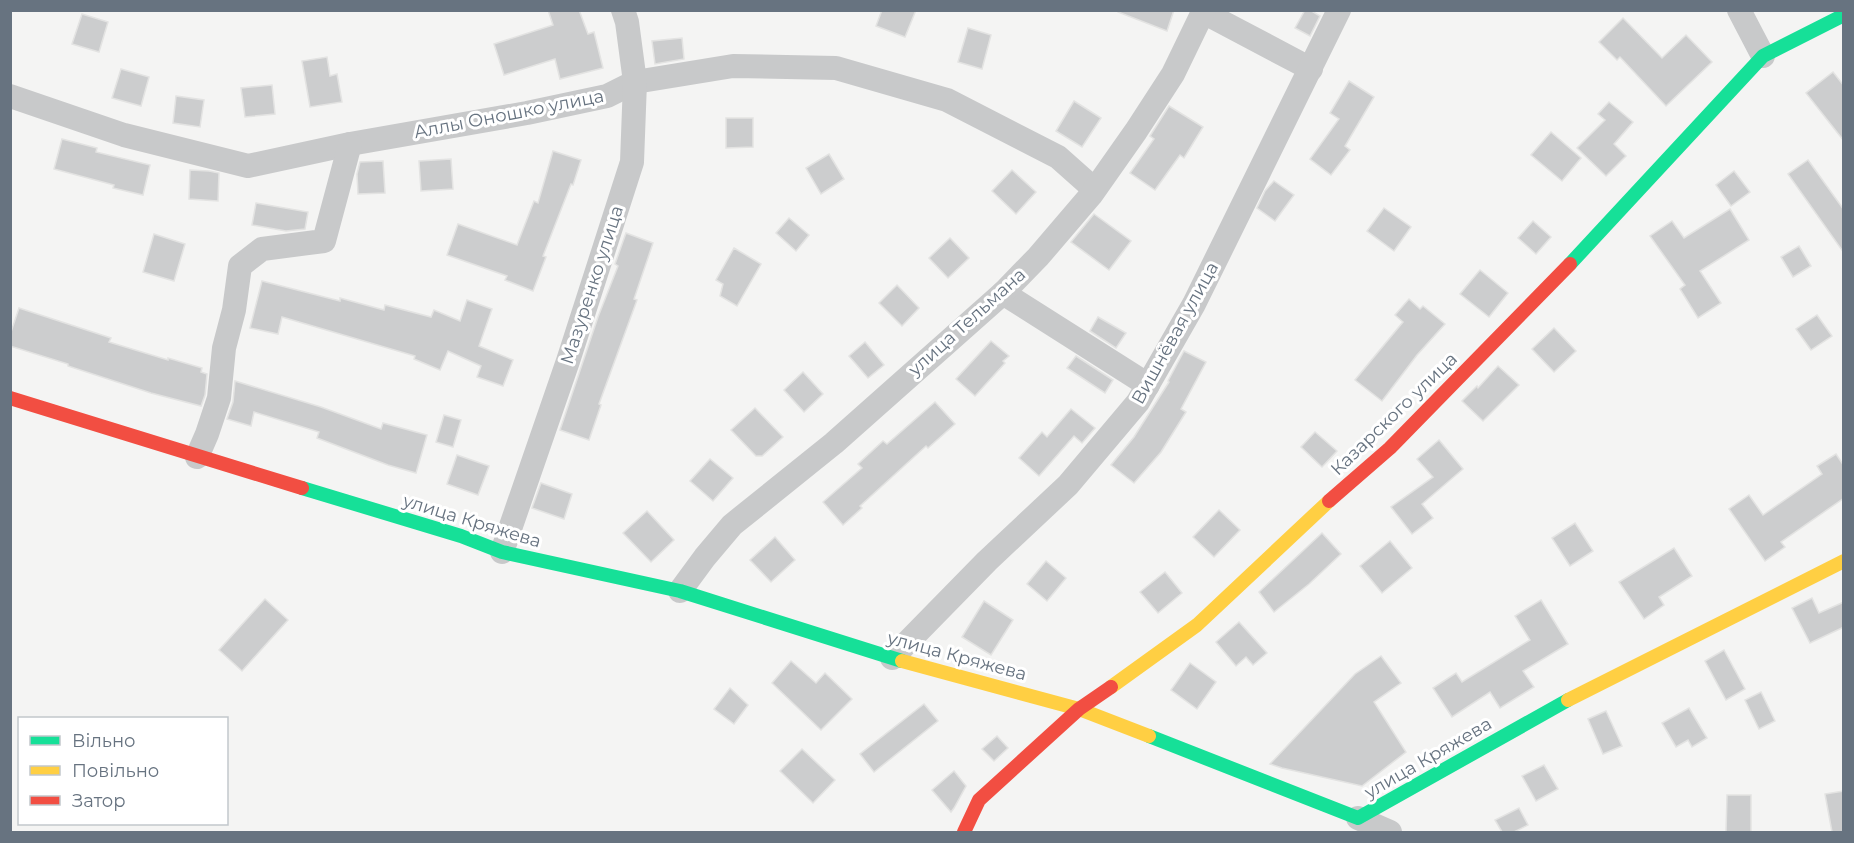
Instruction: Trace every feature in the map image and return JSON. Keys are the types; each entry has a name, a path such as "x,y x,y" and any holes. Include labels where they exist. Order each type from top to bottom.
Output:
{"street":[{"name":"Мазуренко улица","path":"502,552 568,361 632,162 635,82 627,22 623,10"},
{"name":"Вишнёвая улица","path":"892,658 987,561 1068,485 1138,402 1194,304 1339,10"},
{"path":"1738,10 1762,56"},
{"path":"1203,11 1311,69"},
{"name":"улица Тельмана","path":"680,591 732,525 834,443 1003,292 1038,257 1094,189 1136,131 1173,75 1203,11"},
{"name":"Казарского улица","path":"964,832 979,800 1079,709 1197,625 1305,522 1390,448 1586,247 1762,56 1844,15"},
{"name":"Аллы Оношко улица","path":"10,96 124,135 248,166 350,144 527,113 607,96 635,82 733,66 836,68 947,100 1058,157 1094,189"},
{"path":"197,457 219,398 224,348 234,310 240,266 262,249 324,241 350,144"},
{"path":"1003,292 1148,385"},
{"name":"улица Кряжева","path":"10,398 461,536 502,552 680,591 892,658 1079,709 1358,819 1592,687 1844,561"},
{"path":"1358,819 1390,832"}],"building":[{"path":"548,10 579,10 588,34 594,32 603,68 560,79 555,59 504,75 494,44 553,25"},
{"path":"882,10 916,10 905,37 876,26"},
{"path":"1118,10 1174,10 1167,31 1118,12"},
{"path":"1305,10 1310,10 1320,16 1310,36 1295,28"},
{"path":"82,14 108,22 99,52 72,44"},
{"path":"1623,18 1662,58 1686,35 1712,62 1666,106 1620,57 1617,60 1599,42"},
{"path":"968,28 991,35 982,69 958,62"},
{"path":"682,38 684,59 655,64 652,41"},
{"path":"327,57 330,76 337,74 342,102 310,107 302,61"},
{"path":"121,69 149,77 141,106 112,98"},
{"path":"1833,72 1844,86 1844,141 1806,93"},
{"path":"1349,81 1374,97 1345,146 1350,150 1331,175 1310,159 1339,119 1330,113"},
{"path":"272,85 275,114 245,117 241,88"},
{"path":"176,96 204,100 200,127 173,123"},
{"path":"1074,101 1101,118 1082,147 1056,131"},
{"path":"1609,102 1633,122 1614,144 1626,156 1606,176 1577,148 1605,120 1598,114"},
{"path":"1169,106 1203,127 1184,158 1180,155 1155,190 1130,173 1154,139 1150,136"},
{"path":"726,118 753,118 753,147 726,148"},
{"path":"1551,132 1581,158 1562,181 1531,155"},
{"path":"62,139 97,148 96,152 150,165 143,195 54,169"},
{"path":"553,151 581,160 543,256 546,257 533,291 505,280 507,276 447,255 458,224 517,245 534,201 538,203"},
{"path":"829,154 844,179 821,194 806,168"},
{"path":"451,159 453,189 421,191 419,161"},
{"path":"1808,160 1844,210 1844,253 1788,174"},
{"path":"383,161 385,193 358,194 357,174 360,162"},
{"path":"190,170 219,173 218,201 189,199"},
{"path":"1012,170 1036,192 1016,214 992,191"},
{"path":"1734,171 1750,192 1731,206 1716,185"},
{"path":"1274,181 1294,195 1275,221 1257,208 1265,191"},
{"path":"256,203 308,212 305,229 286,231 252,225"},
{"path":"1384,208 1411,227 1394,251 1367,231"},
{"path":"1730,209 1749,240 1700,271 1721,303 1698,318 1680,289 1685,285 1650,236 1672,221 1684,238"},
{"path":"1094,214 1131,241 1109,270 1071,242"},
{"path":"789,218 809,235 796,251 776,233"},
{"path":"1533,221 1551,237 1536,254 1518,238"},
{"path":"626,233 653,243 634,299 637,300 599,404 601,405 589,440 560,430 598,317 618,266 615,264"},
{"path":"154,234 185,244 174,281 143,272"},
{"path":"950,238 969,258 948,278 929,258"},
{"path":"1799,246 1811,266 1793,277 1781,257"},
{"path":"734,248 761,264 737,306 720,296 723,284 716,280"},
{"path":"1480,270 1508,293 1489,317 1460,294"},
{"path":"262,281 384,310 385,305 431,317 434,310 460,321 467,300 492,309 479,346 513,360 503,386 477,377 481,366 448,351 440,370 414,359 415,356 282,317 278,334 250,328"},
{"path":"897,285 919,308 902,326 879,303"},
{"path":"1409,299 1420,309 1423,306 1445,324 1417,355 1382,401 1355,380 1403,322 1395,315"},
{"path":"19,308 111,338 109,342 202,368 201,372 207,374 205,395 201,406 151,393 10,346 10,335"},
{"path":"1817,315 1832,336 1811,350 1796,329"},
{"path":"1098,317 1126,333 1116,348 1090,331"},
{"path":"1554,328 1576,351 1554,372 1532,349"},
{"path":"991,341 1009,356 975,396 956,379"},
{"path":"865,342 884,365 868,378 849,356"},
{"path":"1184,351 1206,362 1181,409 1186,412 1161,452 1134,483 1111,465 1134,437 1169,382"},
{"path":"1076,356 1113,380 1105,393 1067,368"},
{"path":"1498,366 1519,385 1483,421 1462,401 1477,386 1478,388"},
{"path":"803,372 823,394 804,412 784,390"},
{"path":"235,381 321,407 381,429 383,423 427,435 416,473 317,438 319,432 254,412 251,426 227,419 233,402"},
{"path":"935,402 955,424 928,448 926,446 860,506 862,508 843,525 823,502 862,468 858,464 883,441 887,444"},
{"path":"755,408 783,437 762,456 756,456 731,430"},
{"path":"1071,409 1095,428 1082,443 1074,436 1039,476 1019,458 1042,432 1047,437"},
{"path":"444,415 461,420 453,447 436,442"},
{"path":"1315,432 1337,451 1322,467 1301,447"},
{"path":"1439,440 1463,469 1422,504 1433,518 1412,534 1391,507 1433,477 1417,459"},
{"path":"1836,454 1844,466 1844,498 1781,542 1785,547 1765,561 1729,509 1749,495 1763,515 1822,474 1817,466"},
{"path":"457,455 489,466 478,495 447,484"},
{"path":"710,459 733,478 713,501 690,481"},
{"path":"541,483 572,494 564,519 532,508"},
{"path":"1219,510 1240,530 1214,557 1193,537"},
{"path":"647,511 674,540 651,562 623,533"},
{"path":"1575,523 1593,551 1570,566 1552,538"},
{"path":"1322,533 1341,554 1274,612 1259,592"},
{"path":"775,537 795,560 771,582 750,560"},
{"path":"1390,541 1412,568 1382,593 1360,566"},
{"path":"1674,548 1692,576 1659,597 1664,605 1644,619 1619,582"},
{"path":"1046,561 1066,578 1047,601 1027,584"},
{"path":"1165,572 1182,593 1158,613 1140,592"},
{"path":"1812,598 1819,613 1844,602 1844,627 1810,643 1792,608"},
{"path":"265,599 288,620 242,671 219,650"},
{"path":"1541,600 1568,644 1523,671 1534,687 1500,708 1490,692 1452,717 1433,688 1456,673 1462,682 1530,640 1515,616"},
{"path":"984,601 1013,620 991,655 962,637"},
{"path":"1239,622 1267,653 1253,665 1246,657 1236,666 1216,642"},
{"path":"1724,650 1745,689 1726,700 1705,661"},
{"path":"1381,656 1401,683 1374,702 1406,752 1362,786 1270,764 1355,674"},
{"path":"791,661 816,683 825,673 852,699 821,730 772,683"},
{"path":"1190,663 1216,682 1197,709 1171,690"},
{"path":"730,688 748,705 734,724 714,709"},
{"path":"1761,692 1775,721 1759,729 1745,700"},
{"path":"924,704 938,721 874,772 860,754"},
{"path":"1689,708 1707,738 1692,747 1688,740 1676,747 1662,723"},
{"path":"1606,711 1622,746 1603,754 1588,719"},
{"path":"997,736 1008,748 994,761 982,749"},
{"path":"802,749 835,780 813,803 780,771"},
{"path":"1544,765 1558,789 1536,801 1522,776"},
{"path":"954,771 966,786 951,812 932,790"},
{"path":"1844,791 1844,832 1832,832 1825,794"},
{"path":"1727,795 1751,795 1751,832 1726,832"},
{"path":"1519,808 1528,825 1514,832 1502,832 1495,820"}],"traffic: fast":[{"path":"1570,264 1763,56 1844,15"},
{"path":"302,488 461,536 502,552 680,591 902,661"},
{"path":"1149,736 1358,818 1568,700"}],"traffic: slow":[{"path":"1111,687 1197,625 1329,501"},
{"path":"1568,700 1844,561"},
{"path":"902,661 1079,709 1149,736"}],"traffic: jam":[{"path":"1329,501 1390,448 1570,264"},
{"path":"10,398 302,488"},
{"path":"964,832 979,800 1079,709 1111,687"}]}
